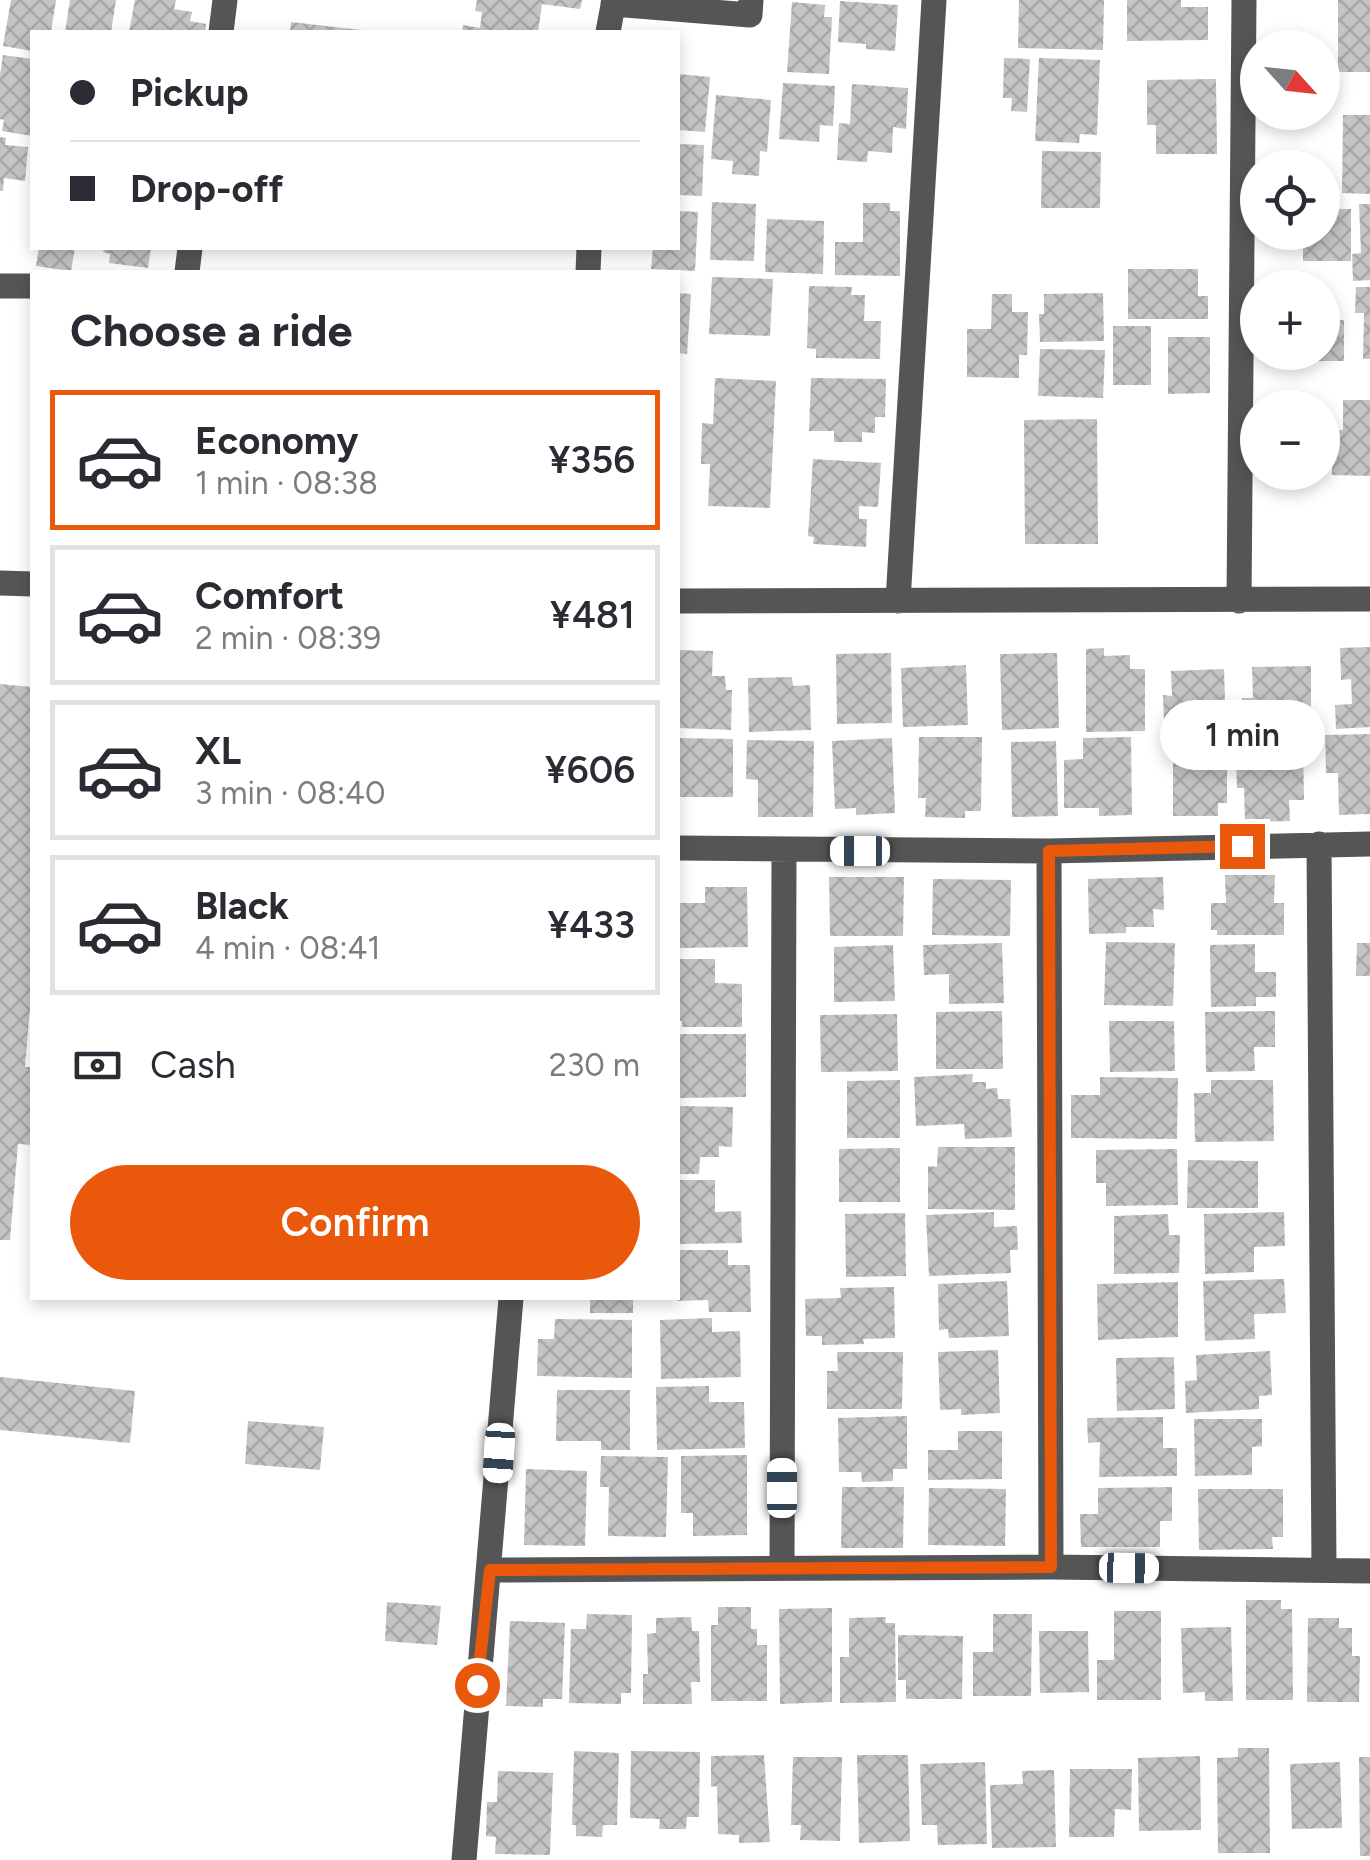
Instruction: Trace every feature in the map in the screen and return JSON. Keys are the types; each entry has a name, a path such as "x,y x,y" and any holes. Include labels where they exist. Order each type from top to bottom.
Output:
{"street":[{"path":"221,30 226,0"},
{"path":"608,30 614,2 750,15 751,0"},
{"path":"898,601 934,0"},
{"path":"1239,601 1244,0"},
{"path":"0,286 30,286"},
{"path":"0,582 30,584"},
{"path":"680,601 1370,599"},
{"path":"1319,844 1324,1570"},
{"path":"680,848 1049,851 1370,844"},
{"path":"782,1568 784,851"},
{"path":"1049,851 1051,1567"},
{"path":"464,1860 510,1300"},
{"path":"490,1570 1051,1567 1370,1571"}],"building":[{"path":"11,0 56,0 51,30 30,30 30,51 3,46"},
{"path":"70,0 116,0 111,30 65,30"},
{"path":"135,0 176,0 174,9 192,12 190,21 206,24 205,30 129,30"},
{"path":"477,0 582,0 580,9 542,4 538,30 462,30 463,25 480,28 482,12 475,11"},
{"path":"1019,0 1104,0 1103,50 1018,48"},
{"path":"1127,0 1181,0 1181,7 1208,7 1208,40 1127,41"},
{"path":"1338,0 1370,0 1370,72 1340,72"},
{"path":"840,1 898,5 895,51 838,42"},
{"path":"792,2 825,5 824,17 832,17 829,74 787,72"},
{"path":"291,22 361,30 290,30"},
{"path":"3,55 30,59 30,136 2,131"},
{"path":"1004,58 1030,59 1027,112 1011,111 1012,98 1003,98"},
{"path":"1039,58 1100,60 1097,135 1080,134 1079,143 1035,141"},
{"path":"680,74 710,77 705,132 680,130"},
{"path":"1216,79 1217,154 1156,154 1156,125 1147,125 1147,80"},
{"path":"783,83 835,86 833,126 820,125 819,142 779,139"},
{"path":"852,84 908,88 906,129 893,127 892,153 868,151 867,162 837,160 839,123 850,124"},
{"path":"716,95 771,100 767,152 760,151 759,176 732,174 733,161 711,159"},
{"path":"1343,115 1370,115 1370,194 1342,193"},
{"path":"0,137 6,138 5,145 28,147 25,181 4,178 3,191 0,191"},
{"path":"680,144 704,145 702,196 680,195"},
{"path":"1042,151 1101,152 1100,208 1041,208"},
{"path":"712,202 756,204 754,261 710,260"},
{"path":"863,203 890,203 890,211 900,211 900,276 835,275 835,242 863,242"},
{"path":"1359,204 1370,204 1370,280 1353,281 1352,254 1361,253"},
{"path":"1340,209 1351,209 1351,261 1303,261 1303,250 1340,250"},
{"path":"680,211 698,212 695,271 651,269 653,250 680,250"},
{"path":"767,219 824,221 823,274 765,272"},
{"path":"39,250 75,250 71,270 36,266"},
{"path":"151,250 148,268 109,263 110,254 103,252"},
{"path":"1128,269 1198,269 1198,296 1208,296 1208,319 1128,319"},
{"path":"712,277 773,279 770,336 709,334"},
{"path":"809,286 852,287 851,295 865,295 864,321 881,321 880,359 816,358 816,349 807,348"},
{"path":"1356,287 1370,287 1370,359 1363,359 1364,313 1355,313"},
{"path":"680,293 691,294 687,354 680,353"},
{"path":"1103,293 1104,341 1040,342 1039,314 1044,314 1044,294"},
{"path":"992,294 1012,294 1012,312 1028,312 1027,355 1019,355 1019,378 967,377 967,329 991,329"},
{"path":"1340,320 1344,320 1344,361 1340,361"},
{"path":"1113,326 1151,326 1151,385 1113,385"},
{"path":"1168,337 1210,337 1210,393 1168,394"},
{"path":"1040,349 1105,350 1103,398 1038,396"},
{"path":"715,378 776,381 770,508 708,506 710,464 701,464 702,423 713,424"},
{"path":"811,378 886,379 885,417 875,417 875,433 862,432 862,442 834,442 834,431 809,431"},
{"path":"1343,400 1370,400 1370,476 1340,475"},
{"path":"1097,419 1098,544 1025,544 1024,420"},
{"path":"813,459 881,463 878,507 859,506 859,519 867,519 866,547 813,544 814,537 808,536"},
{"path":"1370,647 1370,727 1336,729 1335,705 1352,704 1351,679 1341,680 1340,648"},
{"path":"1104,648 1104,656 1130,655 1130,669 1145,669 1145,731 1086,732 1086,649"},
{"path":"680,650 713,651 712,676 725,676 726,690 732,690 731,730 680,728"},
{"path":"891,653 892,723 837,724 836,654"},
{"path":"1057,653 1059,728 1002,730 1000,654"},
{"path":"966,665 968,725 903,727 901,668"},
{"path":"1311,666 1311,732 1242,732 1242,698 1253,698 1252,667"},
{"path":"1224,669 1226,731 1174,733 1174,722 1164,722 1163,695 1172,696 1171,671"},
{"path":"792,677 793,686 810,685 811,730 749,732 748,678"},
{"path":"0,684 30,687 30,1008 25,1067 30,1067 30,1145 18,1144 10,1240 0,1240"},
{"path":"1370,734 1370,814 1339,815 1338,773 1326,773 1325,735"},
{"path":"919,737 982,737 981,811 965,811 965,818 925,817 926,798 918,798"},
{"path":"1131,737 1132,815 1099,816 1099,808 1064,808 1064,760 1083,759 1083,738"},
{"path":"680,738 733,739 733,797 680,797"},
{"path":"892,738 895,813 856,815 856,808 835,809 832,741"},
{"path":"1260,738 1261,747 1303,745 1304,800 1289,800 1290,821 1245,822 1244,788 1237,788 1236,758 1247,758 1246,739"},
{"path":"747,740 814,741 813,817 758,817 758,780 746,779"},
{"path":"1173,740 1227,740 1227,803 1218,803 1218,816 1173,816"},
{"path":"1056,741 1058,816 1012,817 1011,742"},
{"path":"1225,875 1275,875 1274,903 1284,903 1284,935 1217,935 1217,930 1211,930 1211,903 1226,903"},
{"path":"829,877 904,877 903,936 830,936"},
{"path":"1163,877 1164,910 1153,909 1154,927 1089,934 1088,879"},
{"path":"933,879 1011,880 1010,936 932,935"},
{"path":"705,887 747,887 748,947 680,948 680,903 705,903"},
{"path":"1106,942 1175,943 1173,1006 1104,1005"},
{"path":"1002,943 1004,1003 949,1004 949,974 924,975 923,945"},
{"path":"1357,943 1370,943 1370,976 1356,976"},
{"path":"1255,944 1255,972 1276,972 1276,997 1256,997 1256,1006 1211,1007 1210,945"},
{"path":"893,945 895,1001 834,1002 834,947"},
{"path":"680,959 715,959 715,983 742,984 742,1027 682,1027"},
{"path":"1002,1011 1003,1069 936,1069 936,1012"},
{"path":"1275,1011 1275,1047 1254,1047 1255,1071 1206,1072 1205,1012"},
{"path":"897,1014 898,1071 821,1072 820,1015"},
{"path":"1109,1021 1174,1021 1175,1071 1110,1072"},
{"path":"680,1034 746,1034 746,1097 680,1098"},
{"path":"973,1074 972,1082 986,1082 986,1089 997,1088 998,1099 1010,1099 1012,1137 965,1139 964,1124 916,1126 914,1077"},
{"path":"1100,1077 1178,1078 1177,1139 1071,1138 1071,1095 1100,1095"},
{"path":"900,1080 900,1138 847,1138 847,1081"},
{"path":"1211,1080 1273,1080 1274,1141 1195,1142 1194,1093 1211,1093"},
{"path":"680,1106 733,1107 732,1147 719,1146 719,1157 700,1157 699,1174 680,1174"},
{"path":"938,1147 1015,1147 1015,1210 928,1209 928,1166 937,1167"},
{"path":"900,1148 900,1202 839,1202 839,1149"},
{"path":"1177,1149 1178,1205 1106,1206 1106,1183 1096,1183 1096,1150"},
{"path":"1188,1160 1258,1161 1258,1208 1187,1208"},
{"path":"680,1180 715,1180 715,1212 741,1211 742,1243 680,1244"},
{"path":"994,1212 994,1227 1017,1226 1018,1250 1010,1250 1011,1273 929,1276 926,1215"},
{"path":"1284,1212 1285,1246 1254,1247 1254,1272 1205,1274 1204,1214"},
{"path":"905,1213 906,1276 846,1277 845,1214"},
{"path":"1168,1214 1169,1235 1180,1235 1179,1273 1114,1274 1114,1216"},
{"path":"680,1250 728,1250 728,1265 750,1265 751,1312 709,1312 708,1300 678,1301"},
{"path":"1284,1279 1286,1313 1254,1314 1255,1339 1205,1341 1203,1281"},
{"path":"1007,1281 1009,1336 949,1338 948,1329 939,1330 938,1284"},
{"path":"1178,1282 1178,1337 1098,1340 1097,1284"},
{"path":"894,1287 895,1338 863,1339 864,1344 822,1345 822,1336 806,1336 805,1299 841,1298 840,1288"},
{"path":"590,1300 633,1300 633,1313 590,1313"},
{"path":"712,1318 712,1332 740,1331 741,1377 661,1379 660,1320"},
{"path":"555,1319 632,1320 632,1378 537,1376 538,1339 554,1339"},
{"path":"998,1350 1000,1413 961,1415 961,1409 940,1410 938,1352"},
{"path":"1270,1351 1272,1395 1259,1396 1259,1409 1186,1413 1185,1381 1197,1380 1196,1355"},
{"path":"837,1352 903,1352 902,1409 827,1409 827,1371 838,1371"},
{"path":"1174,1357 1175,1409 1117,1411 1116,1358"},
{"path":"0,1377 135,1391 130,1443 0,1430"},
{"path":"709,1386 709,1402 744,1402 745,1448 657,1450 656,1387"},
{"path":"557,1390 630,1390 630,1450 601,1450 601,1441 556,1441"},
{"path":"907,1416 907,1469 893,1469 893,1481 862,1482 861,1472 839,1472 838,1418"},
{"path":"1163,1417 1163,1448 1177,1448 1177,1476 1099,1477 1100,1442 1088,1443 1087,1418"},
{"path":"1194,1419 1262,1419 1262,1446 1252,1447 1252,1475 1195,1476"},
{"path":"248,1421 324,1427 320,1470 245,1464"},
{"path":"958,1431 1002,1431 1002,1479 928,1480 928,1450 958,1450"},
{"path":"747,1455 747,1535 693,1536 693,1513 681,1513 681,1456"},
{"path":"601,1456 668,1457 666,1537 608,1536 609,1487 600,1487"},
{"path":"526,1469 587,1471 585,1546 524,1545"},
{"path":"842,1487 904,1487 903,1548 841,1548"},
{"path":"1172,1487 1172,1521 1160,1521 1160,1547 1081,1547 1080,1514 1098,1514 1098,1488"},
{"path":"929,1488 1006,1489 1005,1546 928,1545"},
{"path":"1198,1489 1283,1489 1283,1537 1272,1537 1273,1549 1199,1550"},
{"path":"1246,1600 1281,1600 1281,1609 1292,1609 1293,1700 1246,1700"},
{"path":"387,1602 441,1606 437,1645 385,1641"},
{"path":"718,1607 751,1607 751,1629 757,1629 757,1645 767,1645 767,1701 711,1701 711,1625 718,1625"},
{"path":"832,1608 832,1702 780,1704 779,1609"},
{"path":"1114,1611 1161,1611 1161,1700 1097,1700 1097,1660 1114,1660"},
{"path":"587,1614 632,1615 631,1693 621,1693 621,1704 569,1703 571,1629 586,1629"},
{"path":"993,1614 1032,1614 1031,1696 973,1696 973,1652 993,1652"},
{"path":"691,1617 692,1631 699,1631 700,1682 691,1682 692,1704 643,1704 643,1674 648,1674 647,1634 656,1633 656,1618"},
{"path":"886,1617 885,1623 895,1623 896,1702 840,1703 840,1657 849,1657 849,1618"},
{"path":"1308,1618 1339,1618 1339,1628 1352,1628 1352,1656 1360,1656 1359,1702 1307,1702"},
{"path":"510,1621 565,1623 562,1699 543,1699 543,1707 506,1706"},
{"path":"1231,1627 1233,1701 1205,1701 1205,1692 1183,1693 1181,1628"},
{"path":"1039,1631 1088,1631 1089,1692 1040,1693"},
{"path":"898,1635 963,1636 962,1699 906,1699 906,1680 898,1680"},
{"path":"1238,1748 1269,1748 1270,1853 1218,1853 1217,1758 1238,1757"},
{"path":"574,1751 619,1753 617,1825 603,1825 602,1837 576,1836 576,1825 572,1825"},
{"path":"631,1751 700,1752 699,1817 687,1817 686,1829 659,1829 660,1819 630,1818"},
{"path":"764,1755 770,1842 739,1843 739,1835 718,1834 717,1786 711,1787 711,1756"},
{"path":"857,1755 908,1755 910,1841 859,1843"},
{"path":"1200,1756 1201,1830 1139,1831 1138,1758"},
{"path":"793,1757 842,1757 840,1841 800,1840 801,1825 791,1825"},
{"path":"1359,1757 1370,1757 1370,1856 1360,1856"},
{"path":"985,1762 987,1844 938,1845 937,1825 922,1825 920,1764"},
{"path":"1340,1762 1342,1828 1292,1829 1290,1764"},
{"path":"1070,1769 1132,1769 1131,1810 1115,1809 1114,1837 1069,1837"},
{"path":"1054,1770 1056,1847 992,1848 990,1785 1023,1784 1022,1771"},
{"path":"498,1771 553,1773 550,1855 495,1854 496,1837 486,1836 487,1802 497,1802"}],"route":[{"path":"477,1685 490,1570 1051,1567 1049,851 1242,846"}]}
